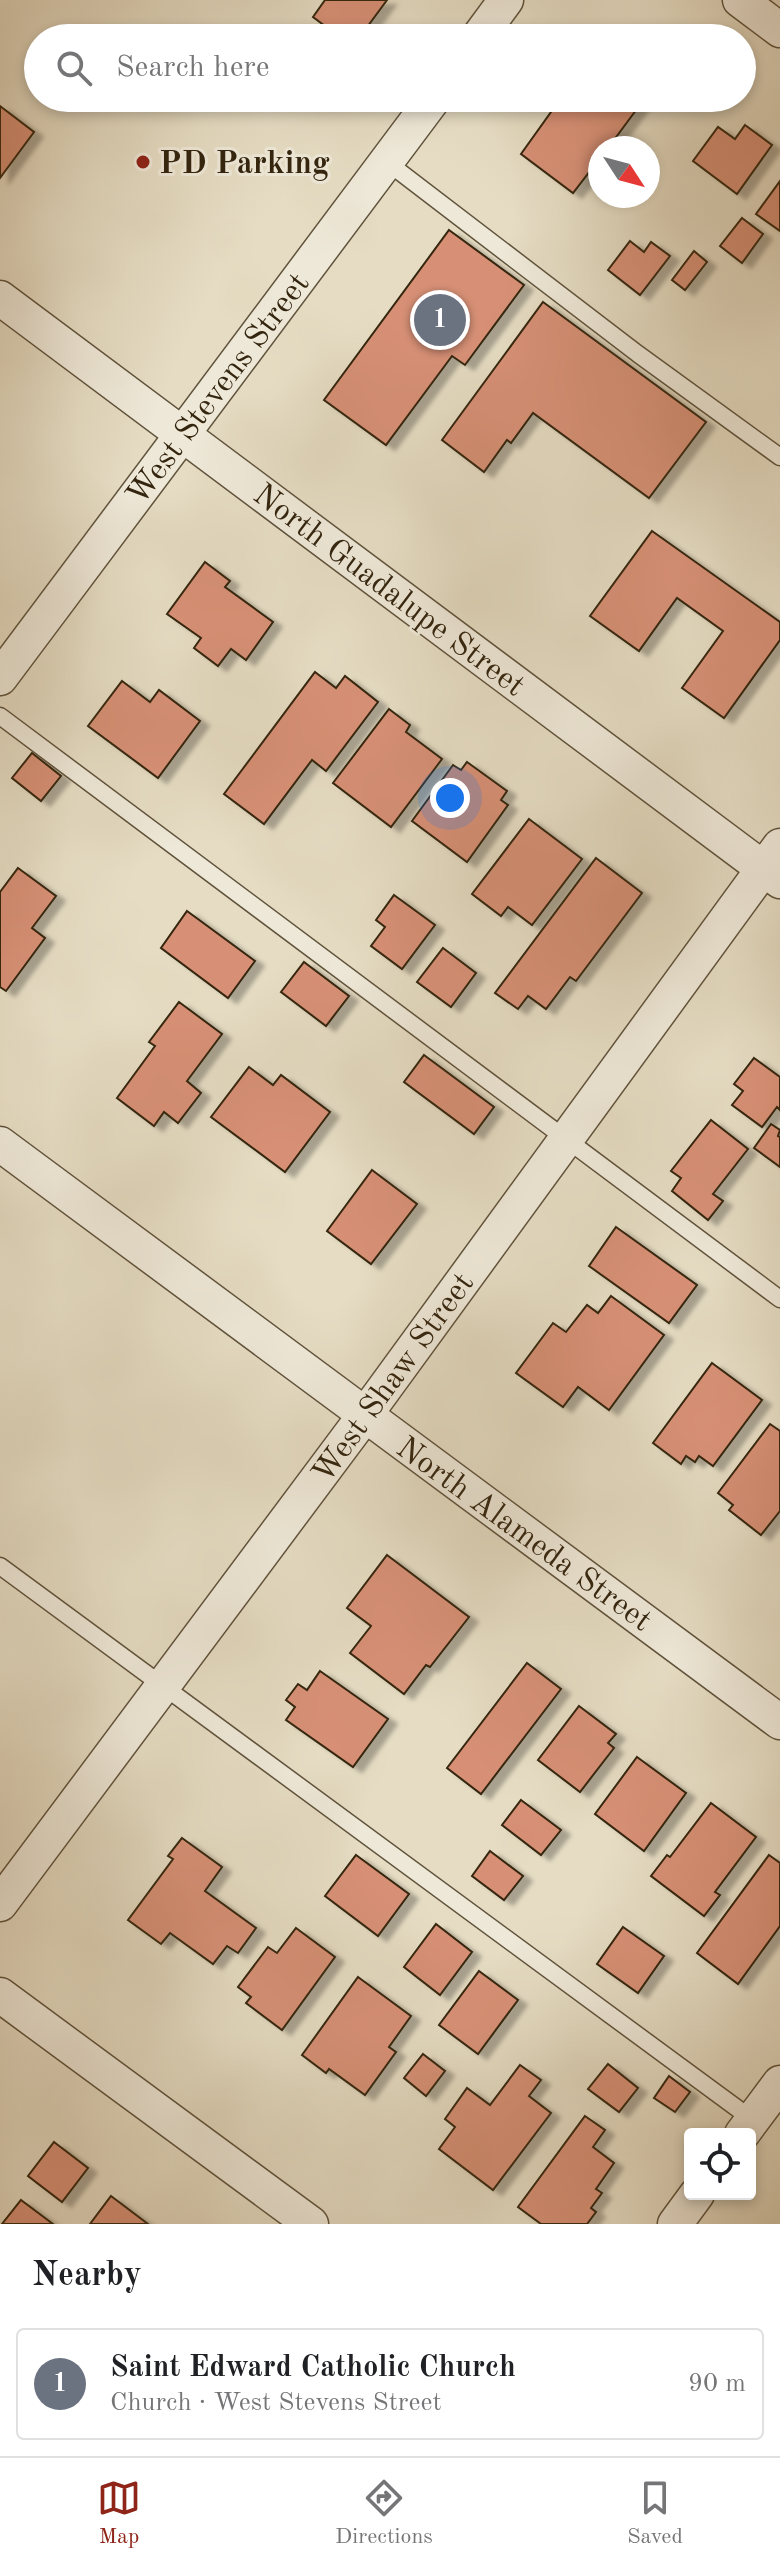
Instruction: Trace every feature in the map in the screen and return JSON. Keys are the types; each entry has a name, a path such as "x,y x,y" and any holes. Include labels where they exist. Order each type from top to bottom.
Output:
{"street":[{"path":"488,24 506,0"},
{"path":"740,0 780,30"},
{"name":"West Stevens Street","path":"0,678 424,112"},
{"name":"North Guadalupe Street","path":"0,298 775,865"},
{"name":"West Shaw Street","path":"0,1904 567,1139 775,865"},
{"name":"North Alameda Street","path":"0,1144 780,1722"},
{"path":"0,1995 311,2224"},
{"path":"748,2127 780,2083"},
{"path":"675,2224 693,2200"}],"lane":[{"path":"387,162 638,354 780,457"},
{"path":"0,716 780,1299"},
{"path":"0,1566 748,2127"}],"building":[{"path":"325,0 387,0 369,24 322,24 313,17"},
{"path":"0,106 34,132 0,178"},
{"path":"551,112 635,112 617,136 588,136 588,174 573,193 521,154"},
{"path":"745,125 772,145 737,194 693,161 718,127 735,139"},
{"path":"780,181 780,231 756,214"},
{"path":"742,218 763,234 742,263 720,246"},
{"path":"449,230 524,285 465,365 452,356 386,445 324,400"},
{"path":"630,241 644,252 651,242 670,256 640,295 608,270"},
{"path":"694,251 707,262 685,290 672,280"},
{"path":"543,302 706,422 649,498 533,413 511,443 507,440 484,472 442,440"},
{"path":"652,531 780,622 780,640 724,718 682,688 723,631 677,598 639,651 590,616"},
{"path":"205,562 230,581 225,587 273,622 246,660 231,649 218,666 194,648 201,638 167,614"},
{"path":"315,672 336,688 345,676 378,702 326,771 312,760 264,824 224,794"},
{"path":"122,681 150,702 159,690 200,721 158,778 88,726"},
{"path":"389,709 410,725 406,732 442,759 391,827 333,783"},
{"path":"32,753 61,776 41,801 12,778"},
{"path":"467,762 507,791 501,800 508,805 467,862 412,821 453,765 461,770"},
{"path":"529,819 582,859 532,925 508,907 501,916 472,894"},
{"path":"596,858 642,893 576,981 570,977 546,1009 528,996 518,1009 495,993"},
{"path":"18,868 56,896 32,928 45,938 6,991 0,987 0,892"},
{"path":"394,895 435,925 402,969 371,946 385,927 376,920"},
{"path":"187,911 255,961 228,998 161,948"},
{"path":"443,948 476,973 451,1007 417,982"},
{"path":"304,962 349,996 326,1026 281,992"},
{"path":"179,1002 222,1034 187,1081 201,1093 178,1123 164,1112 154,1126 117,1098 155,1046 149,1042"},
{"path":"424,1055 494,1107 474,1134 404,1082"},
{"path":"754,1058 780,1077 780,1110 777,1107 762,1127 732,1105 743,1091 734,1084"},
{"path":"249,1067 273,1085 281,1075 330,1112 285,1172 211,1117"},
{"path":"711,1120 748,1149 713,1194 723,1201 708,1220 672,1191 681,1178 671,1171"},
{"path":"771,1124 780,1130 780,1167 754,1148"},
{"path":"372,1170 417,1204 371,1264 327,1231"},
{"path":"616,1227 697,1285 669,1323 589,1266"},
{"path":"611,1296 664,1335 609,1410 578,1387 563,1407 516,1373 553,1323 566,1332 587,1305 598,1313"},
{"path":"712,1363 762,1400 713,1466 699,1456 695,1462 686,1456 681,1464 653,1443"},
{"path":"770,1424 780,1431 780,1511 761,1535 729,1510 733,1505 718,1493"},
{"path":"387,1555 469,1617 430,1667 426,1665 404,1694 350,1653 371,1626 347,1608"},
{"path":"527,1663 561,1689 481,1794 447,1768"},
{"path":"320,1671 388,1719 353,1767 286,1720 295,1707 286,1700 298,1684 307,1690"},
{"path":"579,1706 616,1734 608,1743 614,1748 580,1792 538,1760"},
{"path":"637,1757 686,1793 644,1851 595,1814"},
{"path":"521,1800 561,1830 541,1855 502,1825"},
{"path":"711,1803 756,1837 715,1892 720,1895 704,1916 651,1876 667,1855 670,1857"},
{"path":"182,1838 222,1867 205,1891 256,1928 238,1953 227,1946 213,1964 170,1933 161,1944 128,1920 173,1859 168,1856"},
{"path":"490,1851 523,1876 504,1900 472,1876"},
{"path":"356,1855 409,1894 378,1936 325,1896"},
{"path":"769,1855 780,1863 780,1926 738,1984 697,1953"},
{"path":"436,1924 472,1952 440,1995 404,1967"},
{"path":"623,1927 664,1956 638,1993 597,1964"},
{"path":"296,1928 335,1957 282,2030 246,2003 251,1997 238,1987 268,1947 277,1953"},
{"path":"479,1971 518,2000 478,2054 439,2025"},
{"path":"358,1977 411,2016 389,2047 396,2052 365,2095 329,2069 326,2073 302,2055"},
{"path":"423,2054 445,2071 426,2096 404,2078"},
{"path":"608,2064 638,2088 619,2112 588,2089"},
{"path":"520,2065 541,2080 529,2096 551,2113 493,2190 439,2149 455,2127 445,2119 467,2088 490,2105"},
{"path":"669,2076 690,2092 675,2112 654,2098"},
{"path":"585,2116 605,2130 593,2147 614,2163 596,2189 602,2193 591,2208 596,2212 587,2224 541,2224 518,2207"},
{"path":"54,2142 88,2168 62,2202 28,2176"},
{"path":"111,2196 148,2224 90,2224"},
{"path":"21,2200 53,2224 2,2224"}],"place":[{"name":"PD Parking","path":"143,162"},
{"name":"Saint Edward Catholic Church","path":"440,320"}]}
